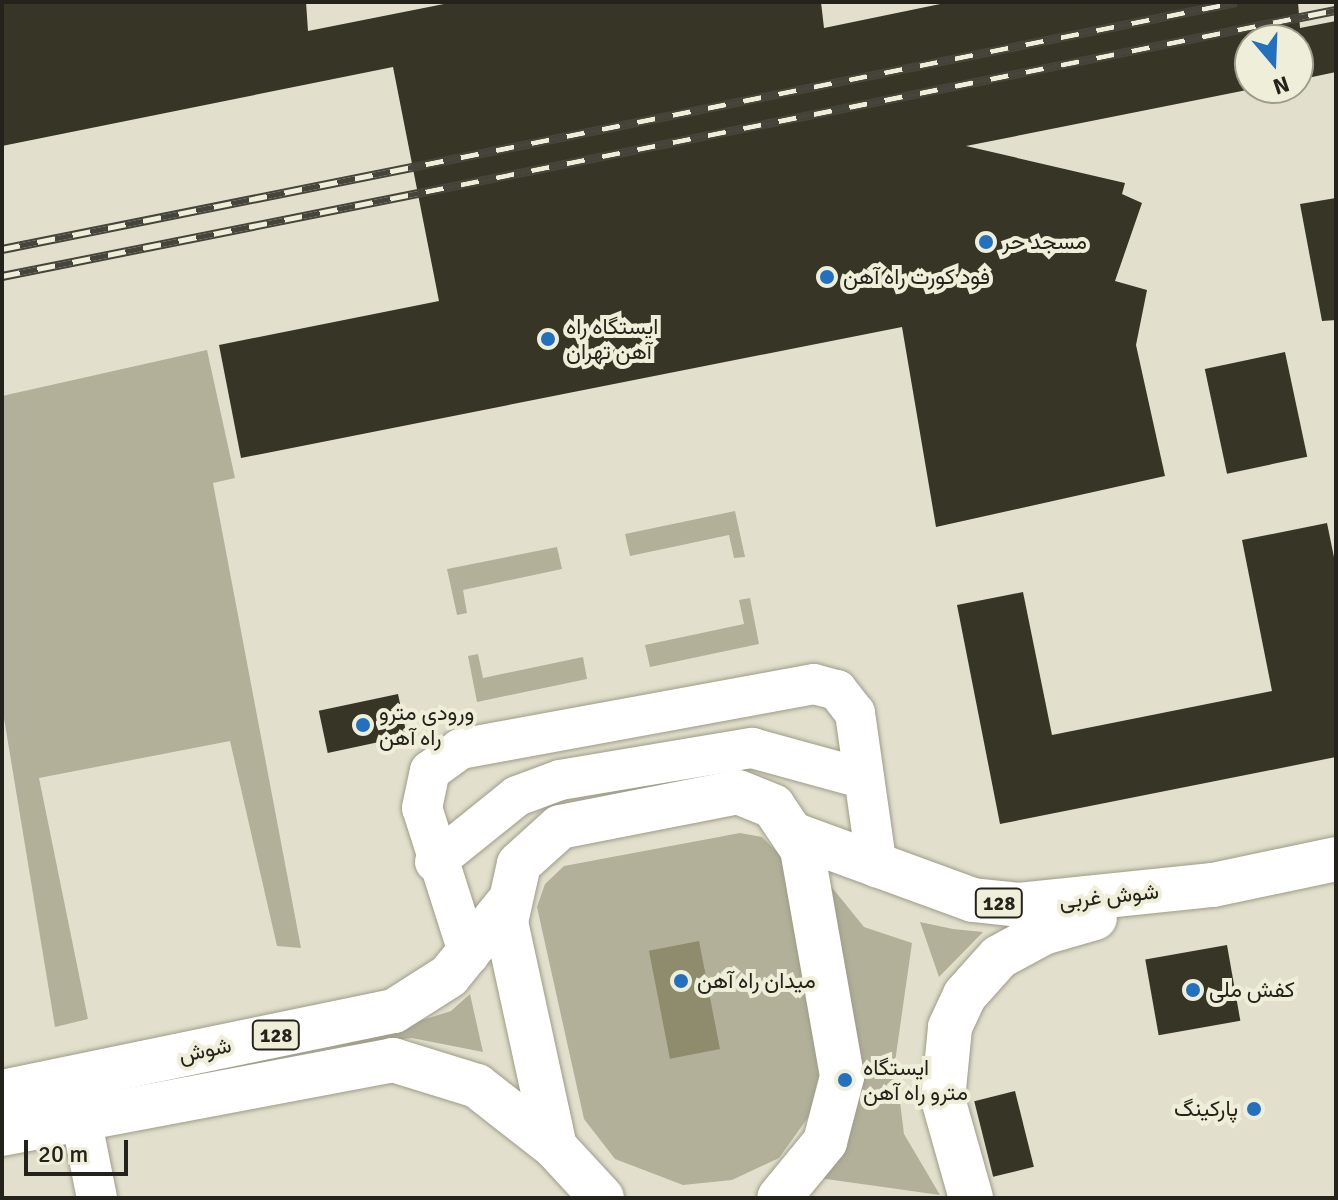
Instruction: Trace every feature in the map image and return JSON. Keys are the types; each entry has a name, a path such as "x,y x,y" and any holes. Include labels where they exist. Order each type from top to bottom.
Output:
{"main road":[{"path":"602,1198 555,1147 507,904 519,864 560,827 738,792 773,806 795,835 807,863 842,1077 825,1142 779,1198"},
{"name":"شوش غربی","path":"795,835 973,900 1019,905 1213,885 1336,859"},
{"path":"971,1198 948,1132 943,1063 950,1027 978,978 1043,933 1213,885"},
{"name":"شوش","path":"2,1092 394,1011 420,999 469,955 507,904"},
{"name":"شوش","path":"2,1134 360,1062 423,1065 477,1086 555,1147"}],"street":[{"path":"469,955 435,862 421,789 445,755 814,684 837,690 855,713 858,780 877,867"},
{"path":"435,862 517,796 560,780 752,748 858,780"},
{"path":"81,1118 97,1198"}],"shaded area":[{"path":"207,350 235,478 213,483 301,948 277,946 230,741 39,778 88,1019 55,1027 2,706 2,396"},
{"path":"735,511 745,557 734,558 729,535 630,556 625,534"},
{"path":"557,547 562,569 463,590 467,613 457,615 447,569"},
{"path":"750,598 759,644 650,667 645,645 744,624 739,600"},
{"path":"478,654 483,678 583,657 587,679 477,702 468,656"},
{"name":"میدان راه آهن","path":"740,833 762,837 784,859 824,1056 809,1116 779,1158 732,1180 683,1185 615,1159 584,1119 537,907 545,884 564,866"},
{"path":"830,885 864,927 912,943 895,1062 904,1134 940,1195 819,1178"},
{"path":"920,922 953,929 983,932 939,977"},
{"path":"699,941 720,1049 670,1059 649,951"},
{"path":"470,994 483,1052 412,1038 339,1046 451,1011"}],"building":[{"path":"2,2 306,2 308,31 454,2 821,2 824,28 950,2 1298,2 1300,24 1234,24 1234,93 966,146 1125,183 1122,194 1142,203 1115,281 1147,290 1136,345 1165,476 936,527 902,327 241,458 219,345 439,301 393,67 2,146"},
{"path":"1336,21 1336,72 1314,77 1314,25"},
{"path":"1336,198 1336,320 1322,321 1300,204"},
{"path":"1285,352 1307,457 1227,474 1205,369"},
{"path":"1327,523 1336,567 1336,757 1000,824 957,605 1023,592 1052,735 1272,691 1242,540"},
{"name":"ورودی مترو راه آهن","path":"398,694 407,736 328,753 319,711"},
{"name":"کفش ملی","path":"1227,945 1240,1021 1159,1035 1145,959"},
{"path":"1015,1091 1034,1167 993,1177 974,1101"}],"railway":[{"path":"2,249 1237,2"},
{"path":"2,276 1336,10"}],"place":[{"name":"مسجد حر","path":"986,242"},
{"name":"فود کورت راه آهن","path":"827,277"},
{"name":"ایستگاه راه آهن تهران","path":"548,339"},
{"name":"ورودی مترو راه آهن","path":"363,725"},
{"name":"میدان راه آهن","path":"681,981"},
{"name":"کفش ملی","path":"1193,990"},
{"name":"ایستگاه مترو راه آهن","path":"845,1080"},
{"name":"پارکینگ","path":"1254,1109"}]}
